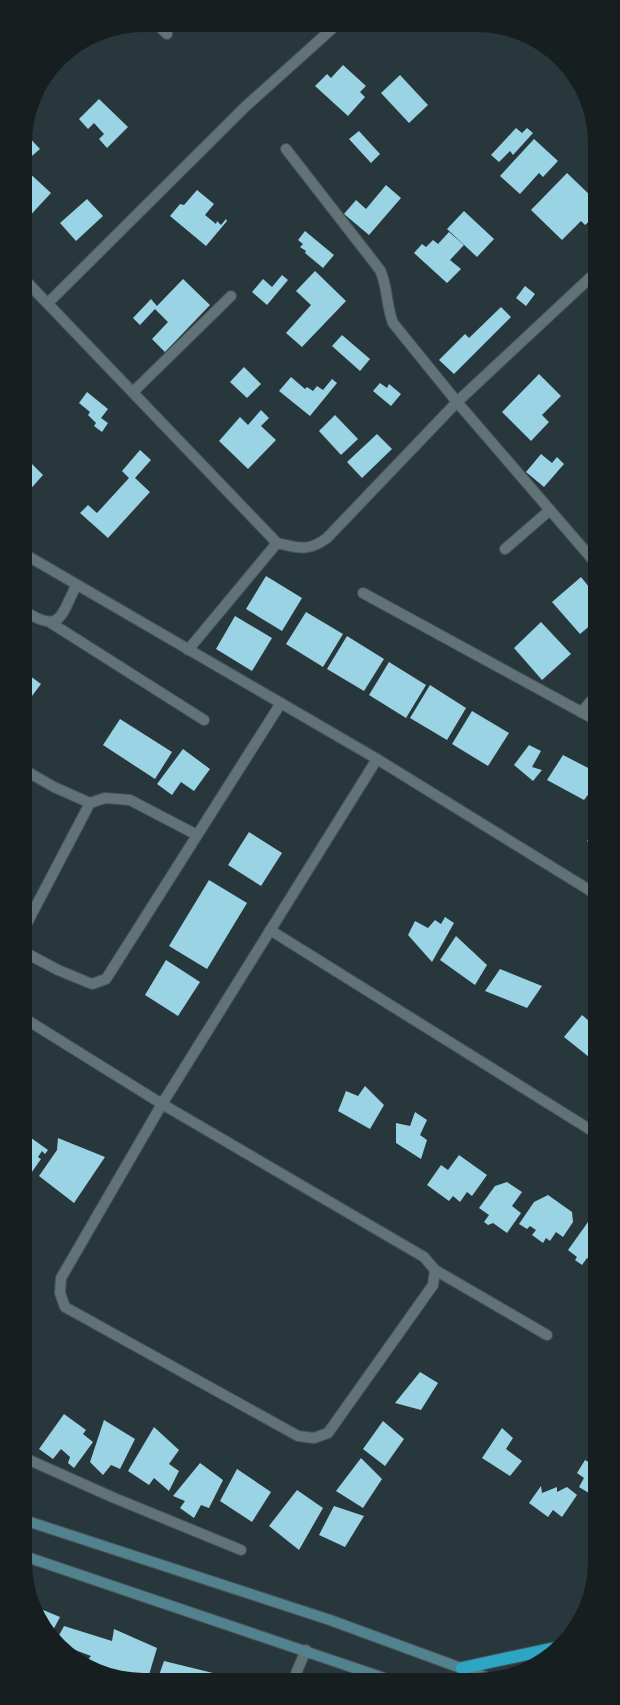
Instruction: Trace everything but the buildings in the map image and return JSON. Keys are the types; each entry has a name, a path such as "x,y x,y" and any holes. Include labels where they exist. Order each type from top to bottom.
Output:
{"highway":[{"path":"462,1668 543,1651"}],"street":[{"path":"48,303 245,107 328,32"},
{"path":"286,149 380,270 386,283 388,312 393,323 457,402 588,554"},
{"path":"32,286 277,543 303,549 316,546 327,538 457,402 588,279"},
{"path":"133,392 231,296"},
{"path":"505,549 550,510"},
{"path":"188,650 277,543"},
{"path":"32,559 76,586 377,758 588,890"},
{"path":"52,623 59,619 76,586"},
{"path":"363,593 588,716"},
{"path":"32,616 41,622 52,623 204,720"},
{"path":"32,956 58,970 92,984 106,979 281,703"},
{"path":"581,712 588,704"},
{"path":"377,758 162,1104 61,1278 60,1293 65,1307 298,1436 314,1438 328,1433 433,1286 435,1270"},
{"path":"32,775 54,788 90,803 105,798 130,800 197,835"},
{"path":"32,914 90,803"},
{"path":"270,930 588,1128"},
{"path":"32,1024 162,1104 424,1258 435,1270 547,1335"},
{"path":"32,1460 112,1498 241,1550"},
{"path":"32,1523 330,1620 475,1673"},
{"path":"32,1559 306,1650 370,1673"},
{"path":"296,1673 306,1650"}]}
